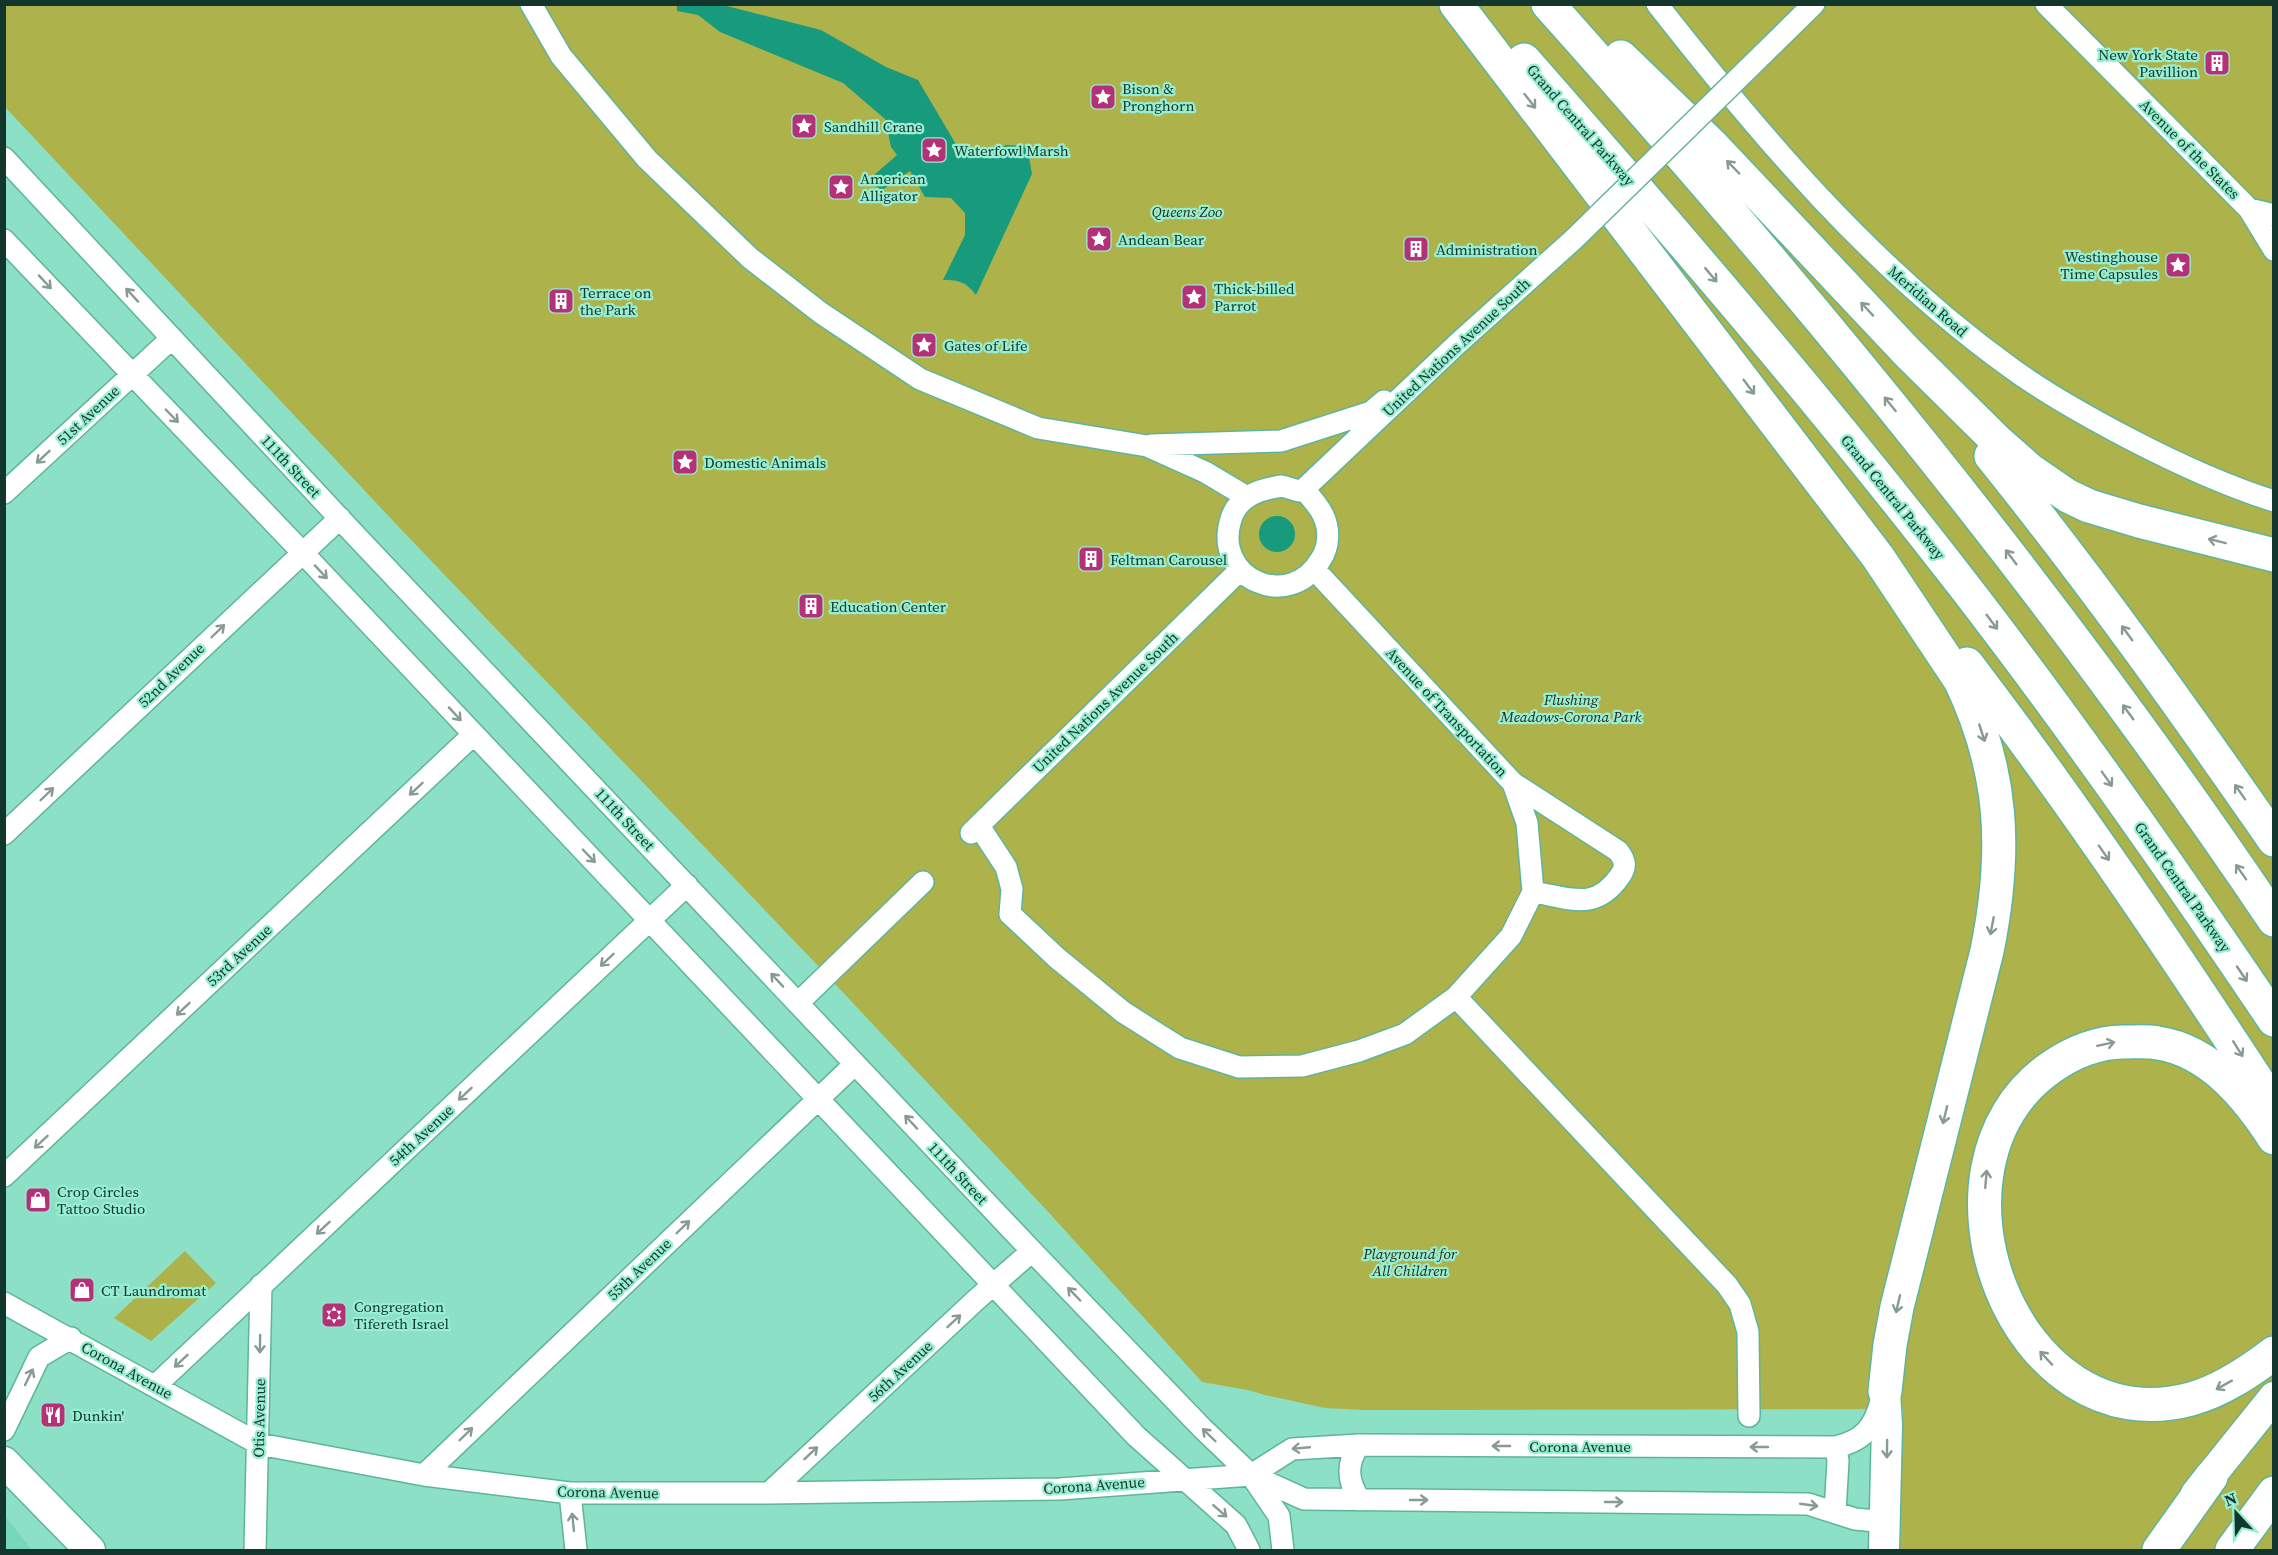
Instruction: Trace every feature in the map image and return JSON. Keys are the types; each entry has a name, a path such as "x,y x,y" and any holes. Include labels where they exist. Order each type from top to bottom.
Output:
{"highway":[{"path":"1456,4 1878,557 1950,663 1970,702 1987,750 1993,773 2000,839 2000,861 1992,927 1897,1307 1885,1391"},
{"name":"Grand Central Parkway","path":"1474,4 1748,319 1941,556 2102,771 2274,1020"},
{"path":"1548,4 1718,198 1930,453 2016,563 2134,721 2274,920"},
{"path":"1567,4 1712,145 1907,352 2013,456 2068,496 2112,514 2274,555"},
{"path":"1907,352 2049,528 2274,840"},
{"path":"1878,557 1944,634 2044,767 2193,982 2274,1106"},
{"path":"2274,1138 2240,1092 2213,1068 2196,1057 2158,1043 2118,1042 2098,1046 2075,1053 2037,1077 2021,1092 2008,1111 1996,1132 1990,1152 1986,1171 1984,1219 1987,1243 1998,1282 2017,1320 2040,1352 2056,1369 2090,1391 2129,1402 2150,1405 2190,1399 2211,1392 2232,1381 2255,1368 2274,1353"},
{"path":"2159,1551 2211,1477"},
{"path":"2232,1551 2274,1493"}],"main road":[{"path":"1885,1391 1887,1425 1885,1536"},
{"path":"2146,1551 2211,1477 2274,1397"},
{"path":"4,1462 90,1551"}],"street":[{"path":"531,4 561,56 648,159 750,258 821,313 920,379 1038,428 1147,446 1281,441 1371,412 1456,345"},
{"name":"Meridian Road","path":"1657,4 1742,111 1838,217 1919,295 1982,347 2044,390 2149,449 2207,476 2274,501"},
{"name":"United Nations Avenue South","path":"1304,489 1456,345 1574,239 1814,4"},
{"name":"Avenue of the States","path":"2046,4 2249,209 2274,250"},
{"name":"111th Street","path":"4,158 340,518 1032,1251 1202,1428 1251,1475"},
{"path":"2249,209 2274,215"},
{"path":"4,240 302,552 1136,1436 1236,1525 1249,1551"},
{"name":"51st Avenue","path":"4,494 172,338"},
{"path":"1147,446 1205,472 1246,497"},
{"path":"1282,486 1304,489 1324,515 1328,535 1326,552 1315,570 1301,581 1280,587 1263,585 1247,577 1240,570 1231,555 1227,532 1232,515 1246,497 1262,489 1282,486"},
{"name":"52nd Avenue","path":"4,834 340,518"},
{"name":"United Nations Avenue South","path":"1240,570 975,830 1006,867 1012,889 1010,914 1057,958 1123,1012 1180,1048 1239,1067 1302,1066 1359,1051 1405,1034 1456,997"},
{"name":"Avenue of Transportation","path":"1315,570 1514,783 1527,823 1533,892"},
{"name":"53rd Avenue","path":"4,1176 474,734"},
{"path":"1514,783 1618,851 1625,864 1612,887 1595,899 1584,900 1533,892 1511,936 1456,997 1727,1285 1740,1304 1748,1332 1749,1416"},
{"path":"798,1003 923,882"},
{"name":"54th Avenue","path":"155,1386 687,885"},
{"name":"55th Avenue","path":"424,1475 855,1064"},
{"name":"56th Avenue","path":"769,1493 1032,1251"},
{"name":"Otis Avenue","path":"255,1551 261,1285"},
{"name":"Corona Avenue","path":"4,1303 259,1444 424,1475 570,1493 1060,1489 1251,1475 1304,1499 1808,1504 1855,1519 1885,1536"},
{"path":"4,1430 39,1357 71,1338"},
{"name":"Corona Avenue","path":"1251,1475 1292,1449 1359,1445 1836,1447 1859,1439 1870,1428 1885,1391"},
{"path":"1359,1445 1352,1455 1349,1475 1360,1500"},
{"path":"1835,1512 1838,1461 1836,1447"},
{"path":"1251,1475 1279,1516 1283,1551"},
{"path":"570,1493 576,1551"}],"shaded area":[{"name":"Waterfowl Marsh","path":"677,5 723,5 821,30 886,67 918,80 957,146 989,154 1006,145 1027,146 1032,174 976,295 962,283 943,280 965,235 965,213 951,198 925,197 910,171 882,190 874,185 874,175 897,155 891,147 885,119 843,83 720,32 698,15 677,11"},
{"path":"1277,516 1290,521 1295,534 1290,547 1277,552 1264,547 1259,534 1264,521"},
{"path":"5,1516 32,1550 5,1550"}],"green space":[{"name":"Flushing Meadows-Corona Park","path":"5,4 2273,5 2273,1550 1894,1550 1903,1409 1363,1410 1325,1408 1202,1382 1052,1216 823,971 396,524 5,107"},
{"path":"185,1251 216,1283 151,1341 114,1318"}],"place":[{"name":"New York State Pavillion","path":"2217,63"},
{"name":"Bison & Pronghorn","path":"1103,97"},
{"name":"Sandhill Crane","path":"804,126"},
{"name":"Waterfowl Marsh","path":"934,150"},
{"name":"American Alligator","path":"841,187"},
{"name":"Andean Bear","path":"1099,239"},
{"name":"Administration","path":"1416,249"},
{"name":"Westinghouse Time Capsules","path":"2178,265"},
{"name":"Thick-billed Parrot","path":"1194,297"},
{"name":"Terrace on the Park","path":"561,301"},
{"name":"Gates of Life","path":"924,345"},
{"name":"Domestic Animals","path":"685,462"},
{"name":"Feltman Carousel","path":"1091,559"},
{"name":"Education Center","path":"811,606"},
{"name":"Crop Circles Tattoo Studio","path":"38,1200"},
{"name":"CT Laundromat","path":"82,1290"},
{"name":"Congregation Tifereth Israel","path":"334,1315"},
{"name":"Dunkin'","path":"53,1415"}],"park label":[{"name":"Queens Zoo","path":"1187,211"},
{"name":"Playground for All Children","path":"1410,1262"}]}
